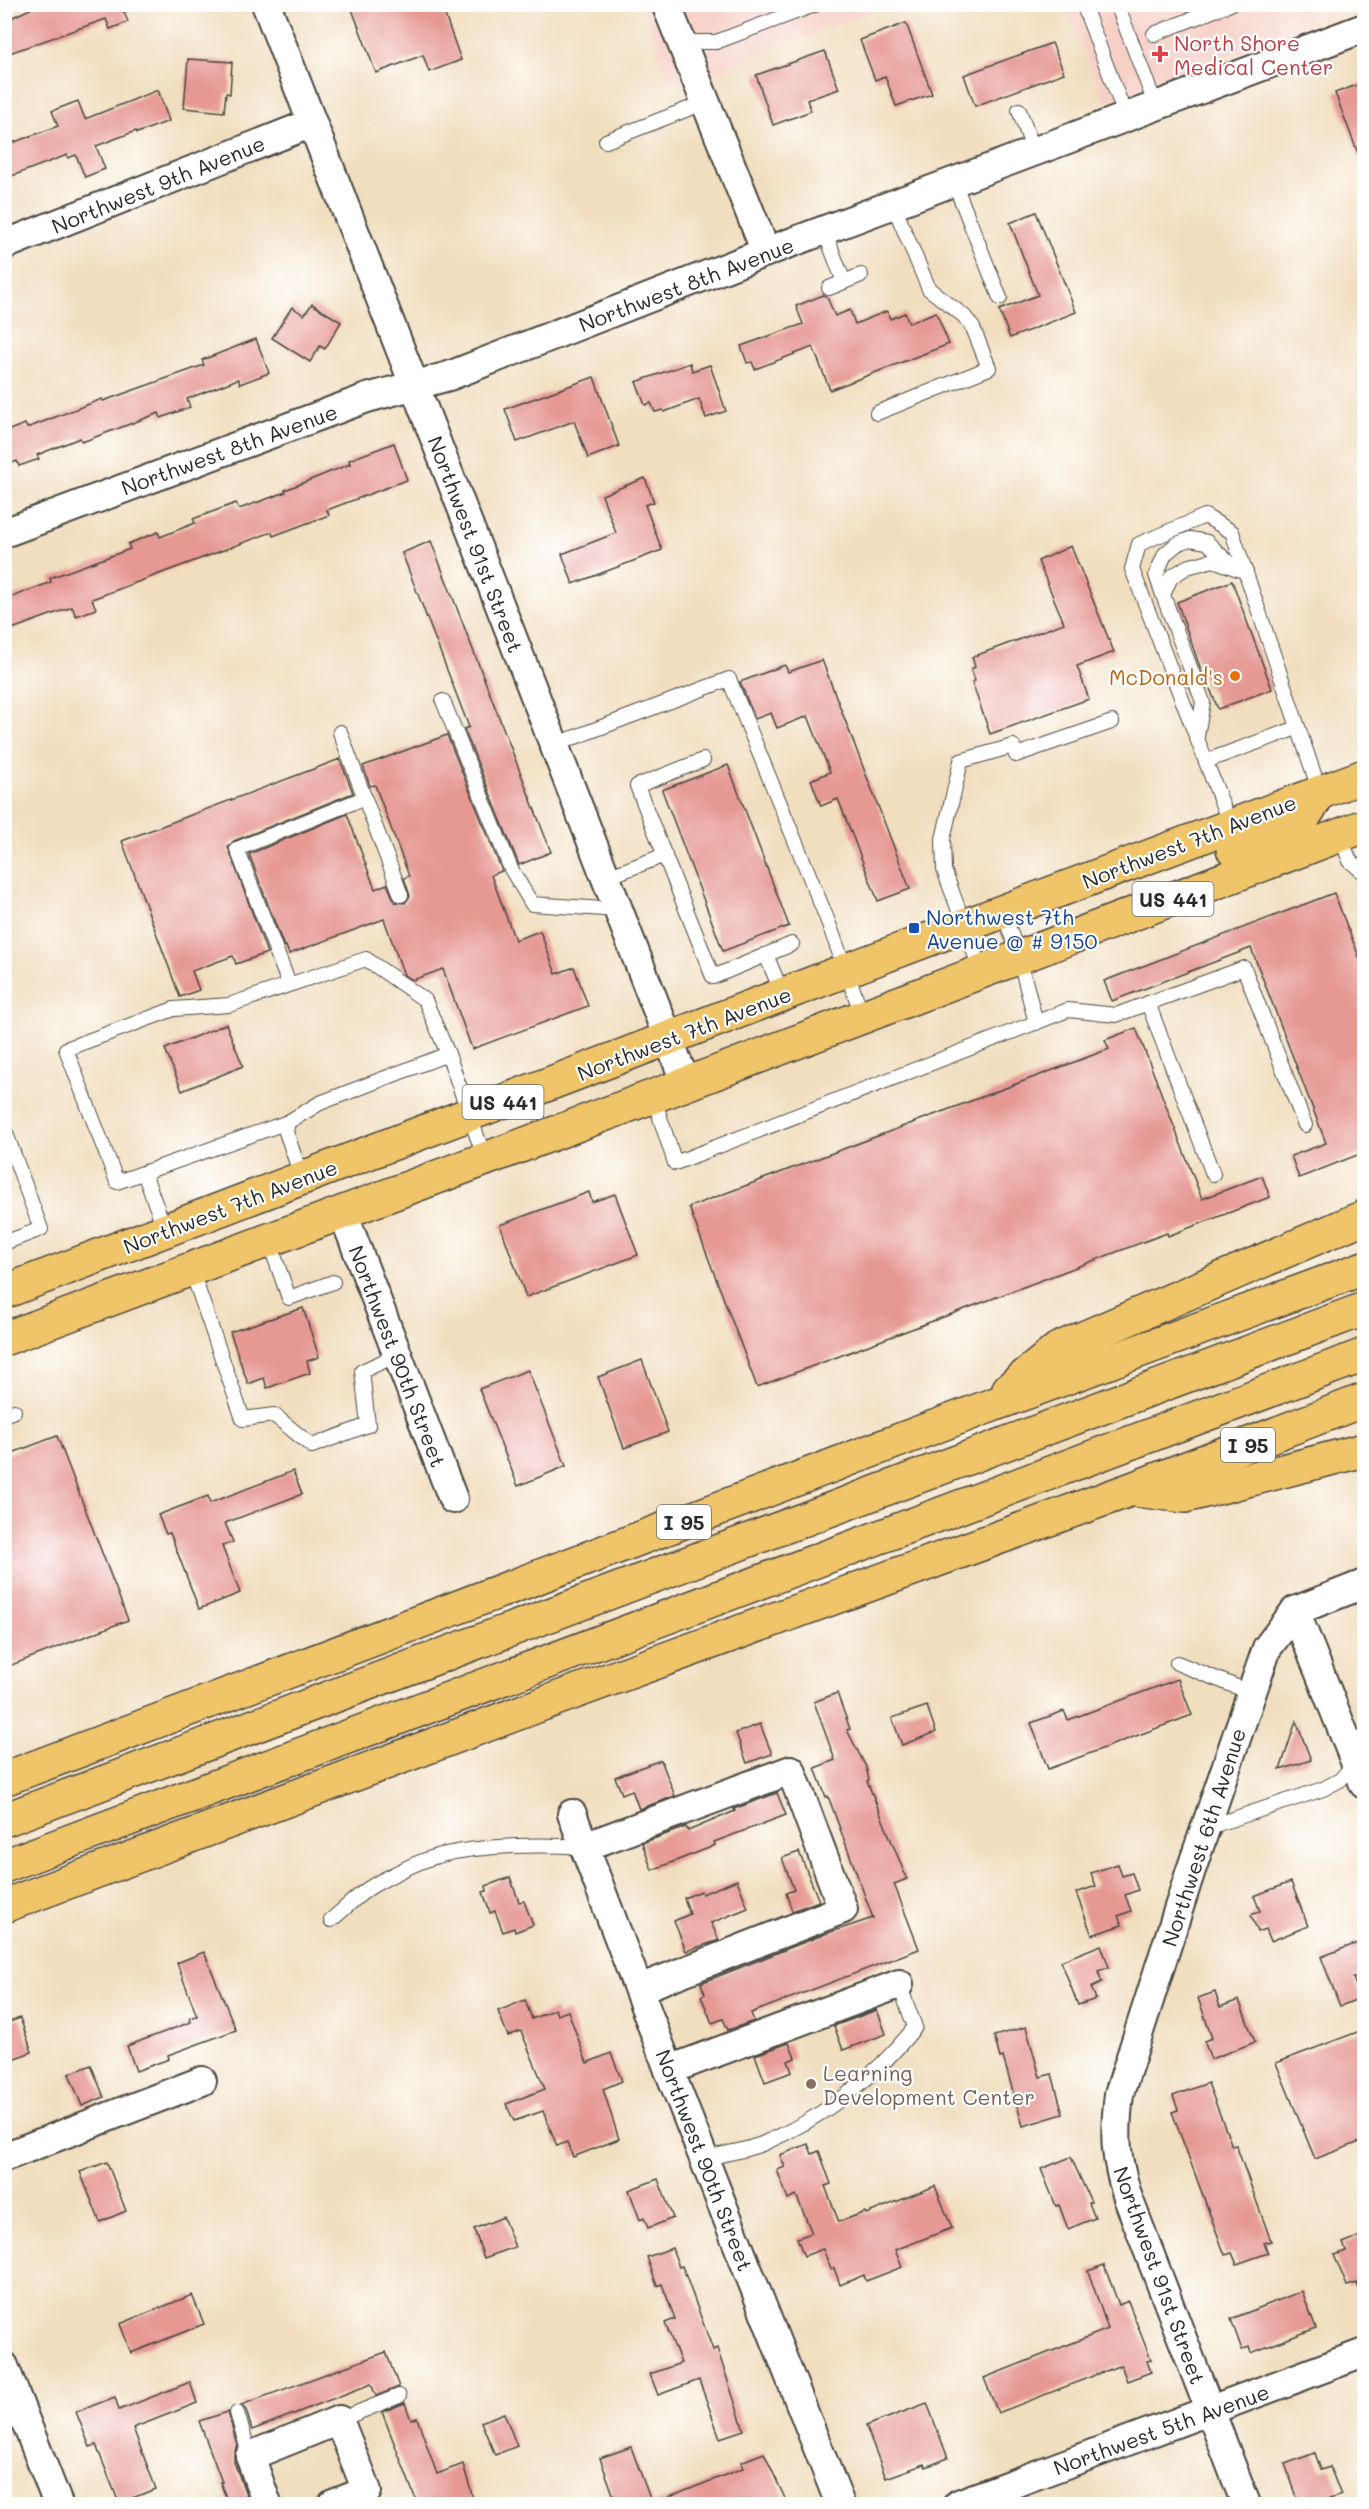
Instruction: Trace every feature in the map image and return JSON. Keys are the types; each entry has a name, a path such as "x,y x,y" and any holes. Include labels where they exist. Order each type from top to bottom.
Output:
{"main road":[{"name":"Northwest 7th Avenue","path":"4,1292 965,925 1365,776"},
{"path":"1206,886 1227,852 1299,825 1320,792"},
{"name":"US 441","path":"4,1339 864,1017 1352,831"},
{"path":"987,1407 1058,1349 1365,1217"},
{"name":"I 95","path":"4,1779 987,1407 1365,1268"},
{"path":"4,1820 1365,1309"},
{"path":"4,1866 1365,1355"},
{"name":"I 95","path":"4,1906 553,1700 1132,1489 1365,1400"},
{"path":"1132,1489 1185,1496 1365,1450"}],"street":[{"name":"Northwest 91st Street","path":"266,4 686,1084"},
{"path":"666,4 766,252"},
{"name":"Northwest 8th Avenue","path":"4,533 367,398 449,376 766,252 1365,28"},
{"name":"Northwest 9th Avenue","path":"4,245 312,123"},
{"name":"Northwest 90th Street","path":"343,1213 453,1500"},
{"path":"1360,1773 1295,1611 1365,1584"},
{"name":"Northwest 6th Avenue","path":"1115,2145 1119,2094 1206,1828 1267,1648 1295,1611"},
{"path":"584,1847 791,1770 843,1909 639,1989"},
{"name":"Northwest 90th Street","path":"572,1814 669,2070 840,2505"},
{"path":"669,2070 899,1984"},
{"path":"4,2157 202,2081"},
{"name":"Northwest 91st Street","path":"1115,2145 1119,2170 1128,2198 1246,2505"},
{"name":"Northwest 5th Avenue","path":"958,2505 1365,2353"},
{"path":"4,2366 57,2505"},
{"path":"267,2505 250,2456 339,2420 367,2491 333,2505"}],"lane":[{"path":"682,42 716,42 818,4"},
{"path":"1083,4 1126,117"},
{"path":"1117,4 1156,106"},
{"path":"1154,34 1230,4"},
{"path":"606,141 706,102"},
{"path":"1019,110 1034,152"},
{"path":"954,182 1000,298"},
{"path":"877,413 989,368 973,328 964,316 929,289 893,204"},
{"path":"824,230 844,282"},
{"path":"829,288 861,275"},
{"path":"1231,827 1132,569 1139,544 1205,516 1232,532 1320,792"},
{"path":"1196,737 1203,702 1156,575 1165,554 1177,544 1190,539 1207,542 1230,565"},
{"path":"1163,595 1171,576 1187,567 1213,560 1246,572"},
{"path":"554,745 729,680 864,1017"},
{"path":"443,701 511,869 532,904 618,910"},
{"path":"981,971 944,870 943,839 961,761 1013,746 1016,755 1112,722"},
{"path":"1206,761 1297,728"},
{"path":"340,732 401,895"},
{"path":"703,760 637,786 713,977 792,944"},
{"path":"289,984 237,849 364,798"},
{"path":"1352,831 1350,861 1365,873"},
{"path":"605,878 665,855"},
{"path":"1003,911 1019,957 1036,1023"},
{"path":"766,955 783,995"},
{"path":"448,1054 320,1103 288,1122 117,1182 66,1049 174,1009 229,1005 366,958 425,1000 448,1054 485,1159"},
{"path":"653,1096 675,1163 1068,1010 1116,1015 1244,968 1305,1125"},
{"path":"1148,1003 1213,1174"},
{"path":"288,1122 286,1132 302,1178"},
{"path":"4,1128 41,1229 4,1243"},
{"path":"144,1173 165,1232"},
{"path":"268,1240 289,1298 333,1282"},
{"path":"191,1269 243,1419 274,1415 312,1446 368,1425 362,1371 397,1354"},
{"path":"1177,1663 1252,1693"},
{"path":"1206,1828 1323,1789 1360,1773"},
{"path":"331,1920 372,1886 415,1864 440,1856 465,1851 558,1845 584,1847"},
{"path":"704,2158 761,2144 826,2111 891,2057 915,2027 899,1984"},
{"path":"339,2420 399,2396"},
{"path":"237,2414 250,2456"}],"shaded area":[{"name":"North Shore Medical Center","path":"1364,4 1105,102 1064,5"},
{"path":"641,5 886,5 708,75 670,82"}],"building":[{"path":"41,4 139,4 139,7 124,12 128,22 110,29 106,19 4,55 4,21"},
{"path":"350,4 441,4 461,60 429,72 423,55 376,73"},
{"path":"906,23 932,94 896,106 885,76 875,80 860,40"},
{"path":"1052,43 1064,73 975,106 964,75"},
{"path":"825,51 839,89 807,100 811,111 773,125 756,75"},
{"path":"188,59 232,62 230,94 226,93 224,112 184,108"},
{"path":"1365,82 1365,164 1362,164 1335,93"},
{"path":"158,90 169,121 96,146 105,169 85,177 76,155 68,158 67,155 4,179 4,146 58,126 52,111 78,101 85,119"},
{"path":"1036,212 1076,312 1010,338 999,310 1038,295 1010,223"},
{"path":"823,295 827,297 835,316 850,310 855,324 887,311 890,319 905,313 909,323 936,312 949,344 830,390 813,347 755,369 752,362 747,363 741,346 803,324 796,306"},
{"path":"312,304 341,322 325,349 320,346 310,362 272,338 292,307 304,315"},
{"path":"256,339 269,373 240,384 238,379 187,399 190,407 161,418 159,413 82,442 80,438 37,455 39,459 19,466 17,461 4,466 4,432 25,424 27,428 102,399 103,401 204,365 202,360"},
{"path":"690,363 692,371 710,365 726,411 706,418 699,399 664,412 663,410 655,412 651,403 645,405 636,382"},
{"path":"594,377 619,446 588,458 574,421 517,442 505,409"},
{"path":"394,443 407,480 327,510 329,515 273,536 272,532 92,599 96,609 76,616 72,607 4,632 4,600 51,582 50,578 130,549 128,544 158,532 160,537 195,523 193,519 236,503 239,509 286,492 285,490 350,464 349,460"},
{"path":"645,478 654,502 645,505 662,550 573,584 562,554 616,533 602,495"},
{"path":"431,541 551,852 519,865 464,729 469,727 402,553"},
{"path":"1071,546 1114,652 1077,666 1089,699 990,734 972,682 975,681 971,669 975,667 972,657 1064,623 1038,561"},
{"path":"1232,581 1272,689 1218,709 1209,686 1207,687 1177,602"},
{"path":"822,660 910,889 878,901 838,799 821,806 811,780 830,772 808,716 777,728 771,713 755,719 740,682 785,665 788,672"},
{"path":"447,735 502,871 491,875 515,940 540,931 556,974 574,967 588,1006 472,1049 443,969 413,980 404,975 384,919 289,954 286,946 284,947 249,854 347,814 375,889 387,884 395,902 405,903 410,896 404,878 409,876 375,785 370,786 363,766"},
{"path":"340,759 353,793 234,841 228,847 267,953 236,964 233,956 192,971 199,990 180,997 122,841"},
{"path":"728,765 789,926 723,951 662,790"},
{"path":"1334,893 1365,972 1365,1152 1299,1178 1291,1156 1326,1143 1251,948 1112,1001 1104,981"},
{"path":"226,1024 243,1066 182,1091 165,1049"},
{"path":"1136,1028 1202,1199 1262,1176 1270,1197 1168,1236 1167,1233 757,1387 689,1207 1109,1049 1105,1040"},
{"path":"589,1192 592,1202 615,1194 638,1255 526,1297 500,1225"},
{"path":"303,1308 319,1357 307,1361 310,1373 267,1388 264,1378 248,1384 230,1332"},
{"path":"642,1360 668,1432 624,1448 598,1377"},
{"path":"528,1370 566,1466 518,1486 479,1389"},
{"path":"57,1436 128,1620 4,1668 4,1456"},
{"path":"293,1471 302,1494 225,1523 233,1542 222,1546 240,1593 199,1609 170,1533 166,1534 158,1515 208,1496 210,1503"},
{"path":"1178,1679 1192,1715 1048,1769 1031,1723 1064,1711 1068,1720"},
{"path":"837,1693 850,1729 847,1730 866,1767 869,1780 867,1781 907,1879 894,1884 919,1949 751,2013 754,2021 728,2030 723,2019 712,2023 701,1996 705,1994 701,1983 825,1934 873,1918 828,1796 826,1797 815,1768 835,1760 814,1702"},
{"path":"927,1706 936,1732 902,1745 892,1718"},
{"path":"1296,1721 1311,1760 1280,1770"},
{"path":"760,1724 772,1754 747,1763 736,1733"},
{"path":"661,1760 675,1796 639,1809 632,1790 622,1794 615,1777"},
{"path":"777,1793 786,1815 714,1842 715,1845 709,1848 652,1870 642,1843 686,1827 688,1831 735,1811 734,1809"},
{"path":"799,1852 819,1901 792,1911 786,1893 794,1890 782,1858"},
{"path":"1118,1864 1122,1876 1132,1873 1138,1890 1125,1895 1131,1911 1118,1916 1122,1925 1092,1935 1076,1893 1096,1886 1091,1873"},
{"path":"510,1877 519,1902 524,1901 533,1925 515,1932 514,1928 503,1932 495,1911 490,1913 483,1892 487,1891 486,1886"},
{"path":"737,1880 748,1908 711,1923 719,1940 686,1951 674,1921 690,1914 684,1898 701,1891 702,1894"},
{"path":"1291,1882 1308,1926 1271,1941 1266,1929 1258,1932 1251,1915 1260,1911 1254,1896"},
{"path":"1365,1940 1365,1974 1353,1978 1361,1998 1340,2006 1321,1957"},
{"path":"1101,1945 1109,1967 1098,1971 1102,1982 1091,1987 1096,1999 1078,2005 1061,1961"},
{"path":"204,1952 236,2030 168,2055 169,2059 136,2071 127,2046 191,2022 190,2018 197,2016 177,1963"},
{"path":"1215,1992 1220,2007 1239,2000 1255,2042 1211,2059 1204,2041 1212,2038 1198,1998"},
{"path":"525,2000 532,2019 555,2009 557,2015 568,2011 587,2063 611,2053 622,2081 603,2089 619,2139 573,2157 567,2142 557,2146 543,2111 514,2121 506,2104 545,2089 521,2031 508,2036 498,2011"},
{"path":"877,2010 886,2034 843,2050 834,2026"},
{"path":"20,2018 32,2052 4,2062 4,2024"},
{"path":"1026,2027 1040,2077 1052,2074 1063,2114 1023,2126 1003,2057 1000,2058 994,2036"},
{"path":"1365,2029 1365,2140 1315,2159 1276,2063"},
{"path":"789,2043 795,2058 788,2061 792,2072 765,2082 755,2055"},
{"path":"91,2065 104,2097 82,2106 69,2074"},
{"path":"1208,2083 1232,2146 1236,2145 1271,2241 1264,2243 1268,2253 1237,2264 1232,2253 1225,2255 1172,2112 1178,2110 1173,2096"},
{"path":"808,2144 812,2154 819,2151 831,2184 825,2186 839,2222 865,2212 866,2214 935,2186 952,2228 895,2250 902,2267 866,2281 864,2275 840,2285 834,2268 831,2269 823,2249 804,2256 797,2238 812,2233 796,2195 788,2199 777,2170 785,2167 780,2155"},
{"path":"1071,2157 1091,2202 1089,2203 1095,2218 1068,2229 1041,2169"},
{"path":"107,2162 126,2211 100,2222 80,2172"},
{"path":"658,2179 673,2218 648,2228 644,2218 640,2220 629,2190"},
{"path":"503,2217 515,2247 484,2258 474,2229"},
{"path":"1365,2234 1365,2296 1361,2297 1357,2283 1347,2286 1334,2255 1346,2251 1343,2243"},
{"path":"672,2248 679,2267 682,2266 713,2350 717,2348 744,2430 720,2438 699,2380 658,2395 650,2374 681,2363 665,2323 675,2319 662,2284 657,2286 647,2257"},
{"path":"1104,2265 1119,2305 1128,2301 1151,2360 1147,2361 1151,2372 1127,2381 1121,2365 998,2413 984,2378 1108,2329 1088,2271"},
{"path":"1302,2291 1316,2328 1251,2353 1249,2347 1242,2350 1231,2319"},
{"path":"192,2295 204,2324 131,2353 120,2324"},
{"path":"386,2352 399,2387 376,2396 371,2384 252,2430 246,2410 241,2405"},
{"path":"190,2382 197,2403 133,2428 156,2489 119,2503 96,2445 90,2447 76,2412 115,2397 119,2410"},
{"path":"405,2403 411,2420 417,2418 437,2474 463,2464 475,2505 418,2505 382,2412"},
{"path":"927,2403 948,2458 926,2467 925,2464 886,2478 866,2426"},
{"path":"228,2412 237,2445 234,2462 250,2505 229,2505 199,2421"},
{"path":"504,2413 517,2446 495,2455 481,2422"},
{"path":"631,2447 652,2504 743,2468 741,2462 764,2453 788,2505 617,2505 600,2458"},
{"path":"1315,2453 1321,2470 1330,2467 1341,2495 1314,2505 1300,2505 1285,2464"}],"place":[{"name":"North Shore Medical Center","path":"1160,54"},
{"name":"McDonald's","path":"1235,676"},
{"name":"Northwest 7th Avenue @ # 9150","path":"914,928"},
{"name":"Learning Development Center","path":"811,2084"}]}
